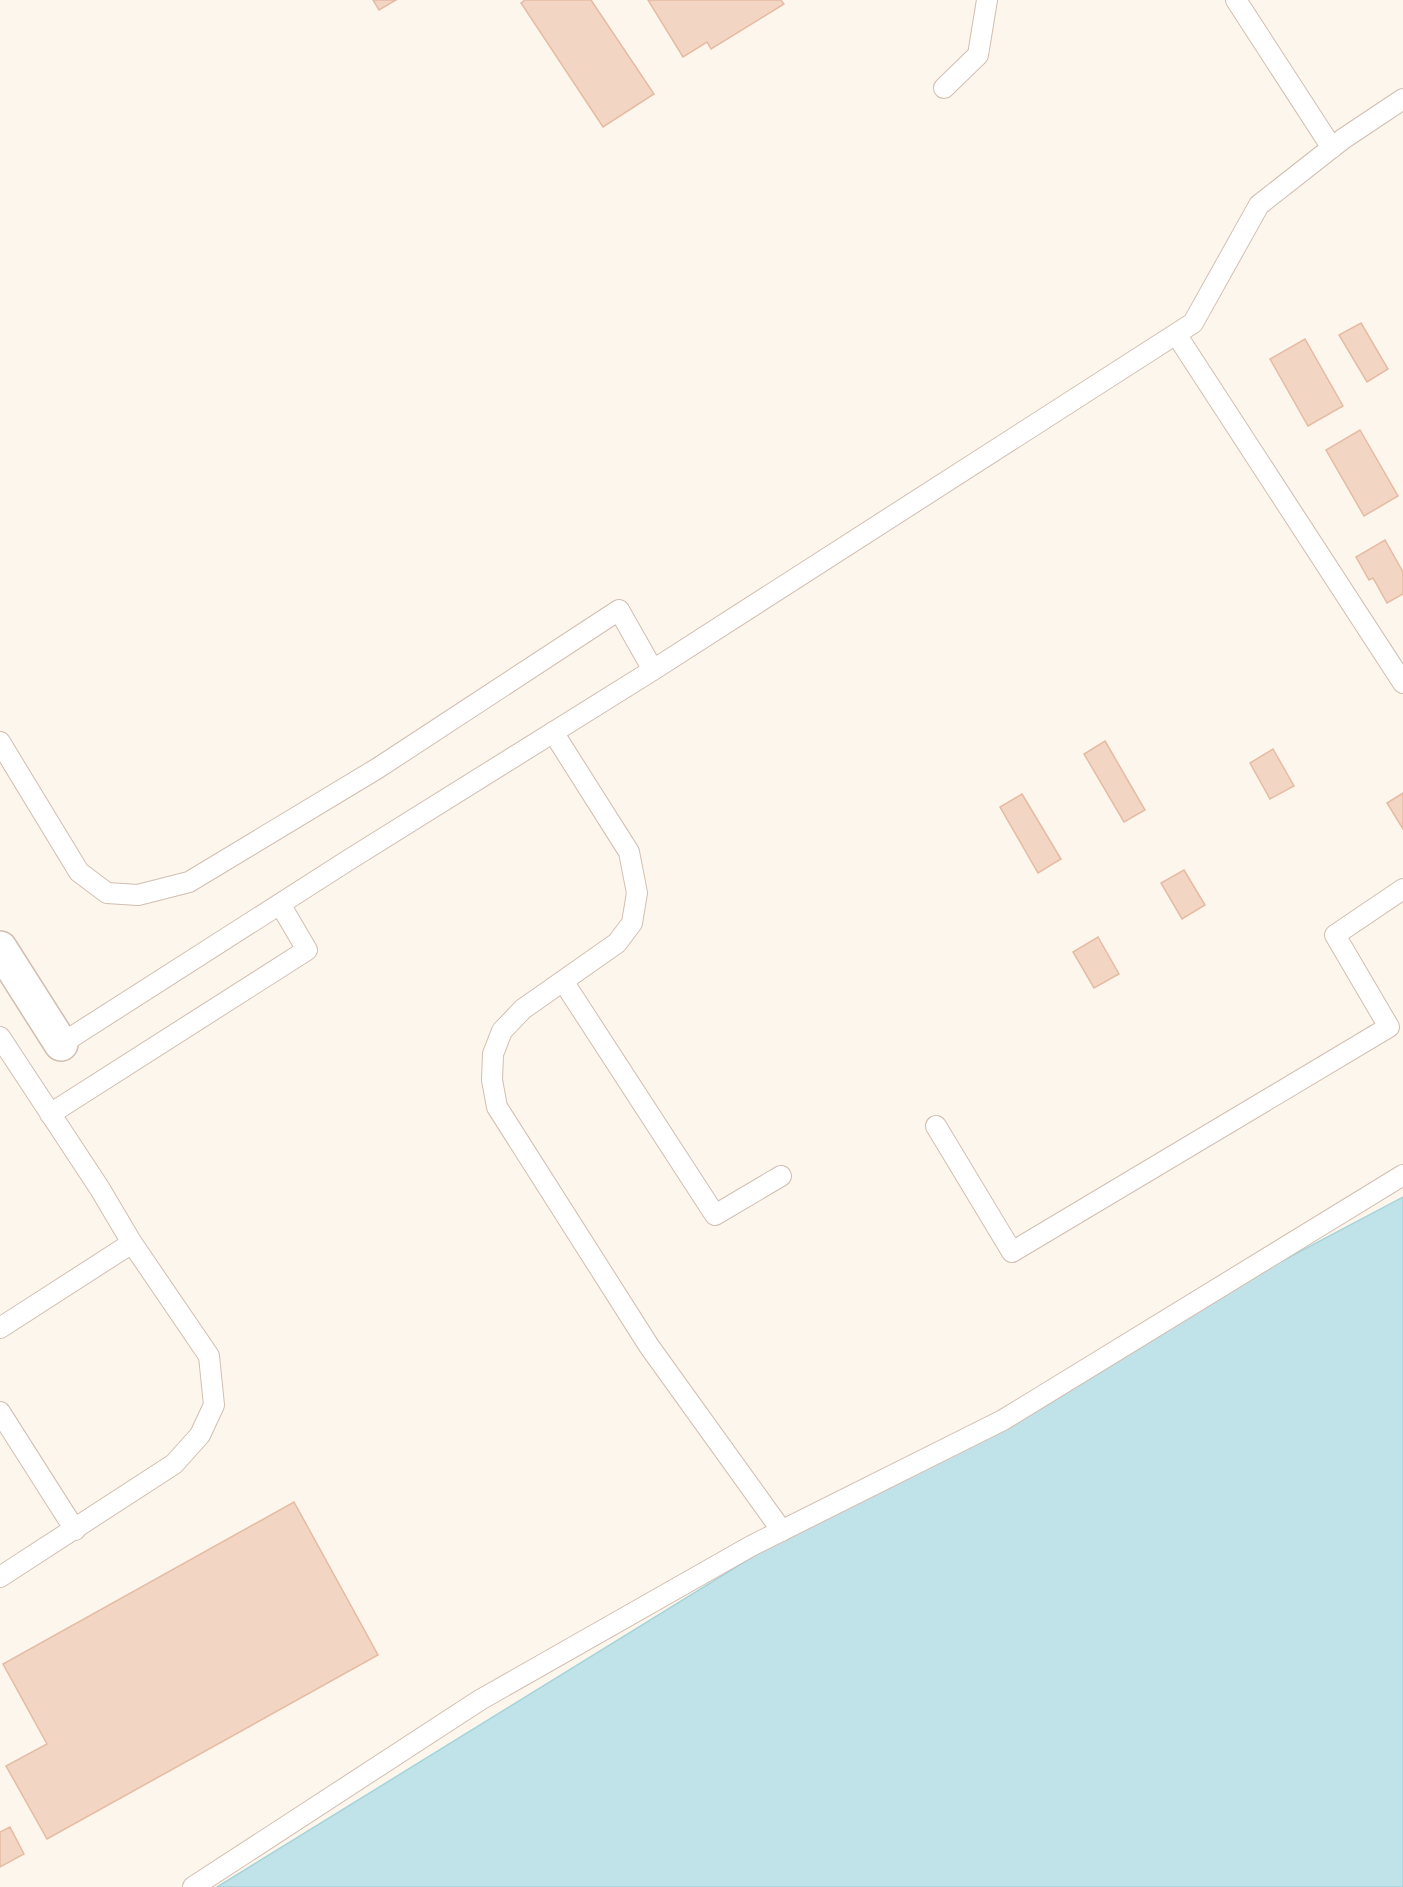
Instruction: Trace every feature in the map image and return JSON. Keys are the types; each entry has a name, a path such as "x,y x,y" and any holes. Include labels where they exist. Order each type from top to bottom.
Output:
{"street":[{"path":"0,948 61,1044"}],"lane":[{"path":"944,88 978,55 987,0"},
{"path":"1236,0 1332,148"},
{"path":"61,1044 279,904 653,670 1193,323 1259,205 1332,148 1403,99"},
{"path":"1176,334 1403,683"},
{"path":"0,742 79,872 107,893 138,895 189,882 378,768 620,610 653,670"},
{"path":"553,732 629,852 637,893 632,923 617,943 523,1009 502,1031 493,1054 492,1080 497,1107 649,1346 782,1531"},
{"path":"936,1126 1012,1252 1389,1027 1335,935 1403,889"},
{"path":"50,1114 307,950 279,904"},
{"path":"563,981 715,1215 781,1176"},
{"path":"0,1038 132,1243 209,1356 214,1405 200,1435 174,1464 0,1577"},
{"path":"194,1887 480,1700 752,1546 1003,1420 1403,1175"},
{"path":"0,1328 132,1243"},
{"path":"0,1412 75,1530"}],"water":[{"path":"1403,1197 1403,1887 217,1887 931,1447"}],"building":[{"path":"373,0 396,0 379,10"},
{"path":"525,0 591,0 654,94 603,127 521,3"},
{"path":"648,0 781,0 784,4 711,49 707,42 683,57"},
{"path":"1361,323 1388,369 1367,382 1339,335"},
{"path":"1305,339 1343,406 1308,426 1270,359"},
{"path":"1360,430 1398,496 1364,516 1326,450"},
{"path":"1385,540 1403,572 1403,594 1387,603 1373,578 1369,580 1356,557"},
{"path":"1105,741 1145,810 1124,822 1084,754"},
{"path":"1273,749 1294,786 1270,799 1250,763"},
{"path":"1403,793 1403,829 1387,803"},
{"path":"1022,794 1061,859 1038,873 1000,807"},
{"path":"1184,870 1205,905 1182,919 1161,883"},
{"path":"1098,937 1119,974 1094,988 1073,952"},
{"path":"294,1502 378,1655 47,1839 6,1766 47,1744 3,1664"},
{"path":"10,1827 24,1854 0,1867 0,1832"}]}
